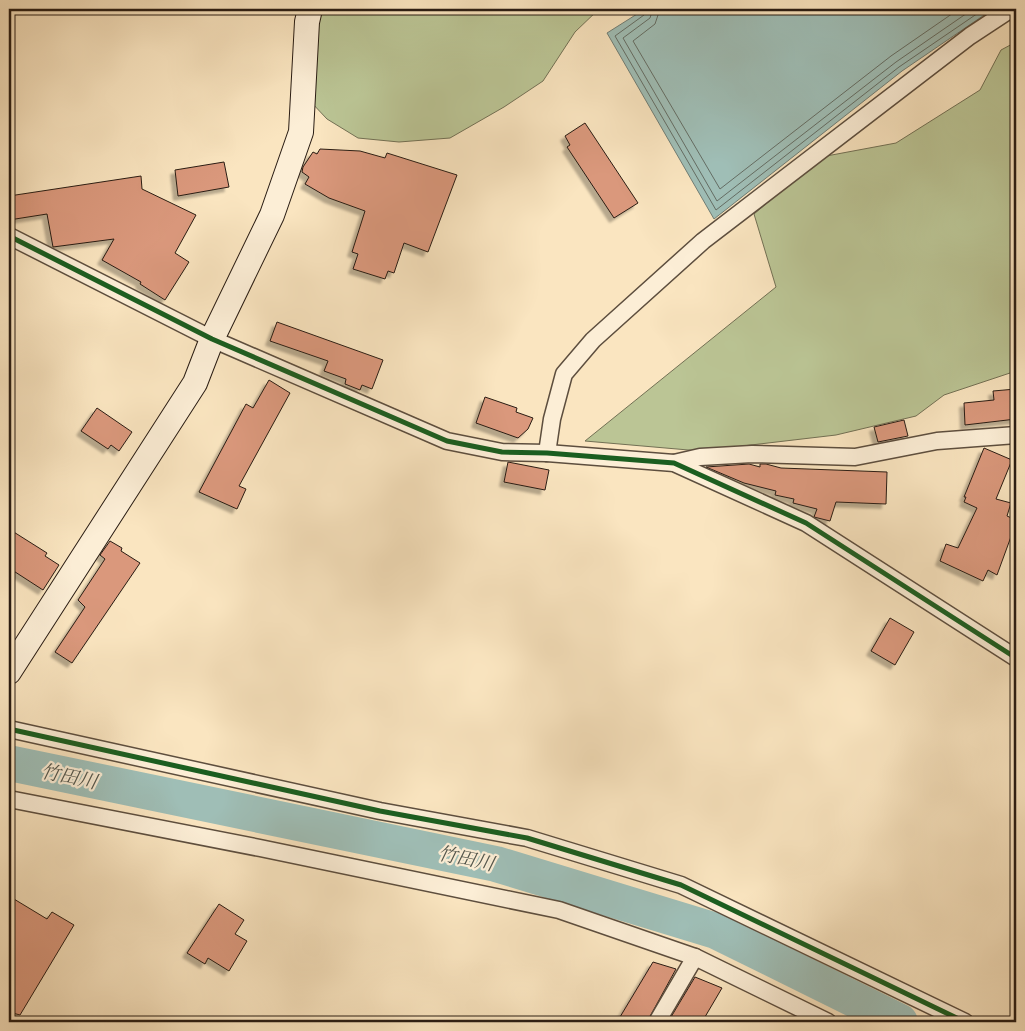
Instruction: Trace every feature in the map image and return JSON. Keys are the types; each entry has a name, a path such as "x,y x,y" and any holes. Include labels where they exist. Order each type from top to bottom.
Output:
{"street":[{"path":"9,672 195,383 212,339 272,215 301,132 307,22 310,9"},
{"path":"547,453 552,419 564,374 593,340 702,241 970,36 1012,9"},
{"path":"9,236 212,339 447,441 502,452 547,453 674,463 700,457 752,454 855,457 937,441 1016,435"},
{"path":"674,463 806,524 1016,658"},
{"path":"9,729 371,808 527,838 681,885 965,1022"},
{"path":"9,799 260,848 559,910 695,957 828,1022"},
{"path":"657,1022 695,957"}],"green space":[{"path":"318,9 599,9 575,32 543,81 504,107 450,138 399,142 358,138 327,119 310,101"},
{"path":"1016,42 1016,371 944,395 916,416 836,435 700,451 585,441 776,287 754,214 821,157 896,143 980,90 1001,50"}],"water":[{"path":"645,9 993,9 902,71 714,219 607,33"}],"building":[{"path":"585,123 638,203 614,218 567,147 570,145 565,136"},
{"path":"320,149 360,151 385,158 387,153 457,175 428,252 404,243 394,273 388,271 385,279 353,269 358,254 352,252 365,211 329,198 305,184 309,177 302,172 303,167 313,152 317,154"},
{"path":"224,162 229,187 178,196 175,170"},
{"path":"141,176 142,189 196,215 175,253 189,262 165,300 140,284 141,282 102,260 114,239 53,247 47,214 9,220 9,196"},
{"path":"277,322 383,360 372,389 362,385 360,390 345,384 346,379 324,371 328,361 270,341"},
{"path":"269,380 290,393 239,486 246,489 237,509 199,492 246,404 253,408"},
{"path":"1016,389 1016,419 965,425 964,403 994,400 993,391"},
{"path":"485,397 517,408 516,412 533,418 528,429 518,438 476,423"},
{"path":"97,408 132,432 119,451 111,445 108,449 81,431"},
{"path":"904,420 908,436 878,442 874,427"},
{"path":"984,448 1012,460 996,499 1011,503 1007,516 1016,520 1016,523 997,575 988,570 983,581 940,561 946,544 958,548 977,508 964,502 966,497 964,497"},
{"path":"508,462 549,470 545,490 504,482"},
{"path":"749,464 760,467 760,464 766,464 781,468 887,472 886,504 836,502 830,521 814,517 817,509 793,503 794,499 775,495 776,491 744,483 706,467"},
{"path":"9,529 47,553 45,556 59,565 43,590 9,568"},
{"path":"110,541 122,548 121,551 140,563 72,663 55,652 85,607 78,600 105,559 100,555"},
{"path":"890,618 914,632 895,665 871,651"},
{"path":"9,896 47,919 52,912 74,925 20,1015 9,1012"},
{"path":"219,904 244,920 235,934 247,941 229,971 208,958 205,964 187,953"},
{"path":"653,962 676,969 647,1022 617,1022"},
{"path":"695,977 722,988 702,1022 668,1022"}],"waterway":[{"name":"竹田川","path":"9,763 496,864 716,931 900,1022"}],"cycle path":[{"path":"9,236 212,339 447,441 502,452 547,453 674,463 806,523 1016,658"},
{"path":"9,729 380,811 527,838 681,885 965,1022"}]}
